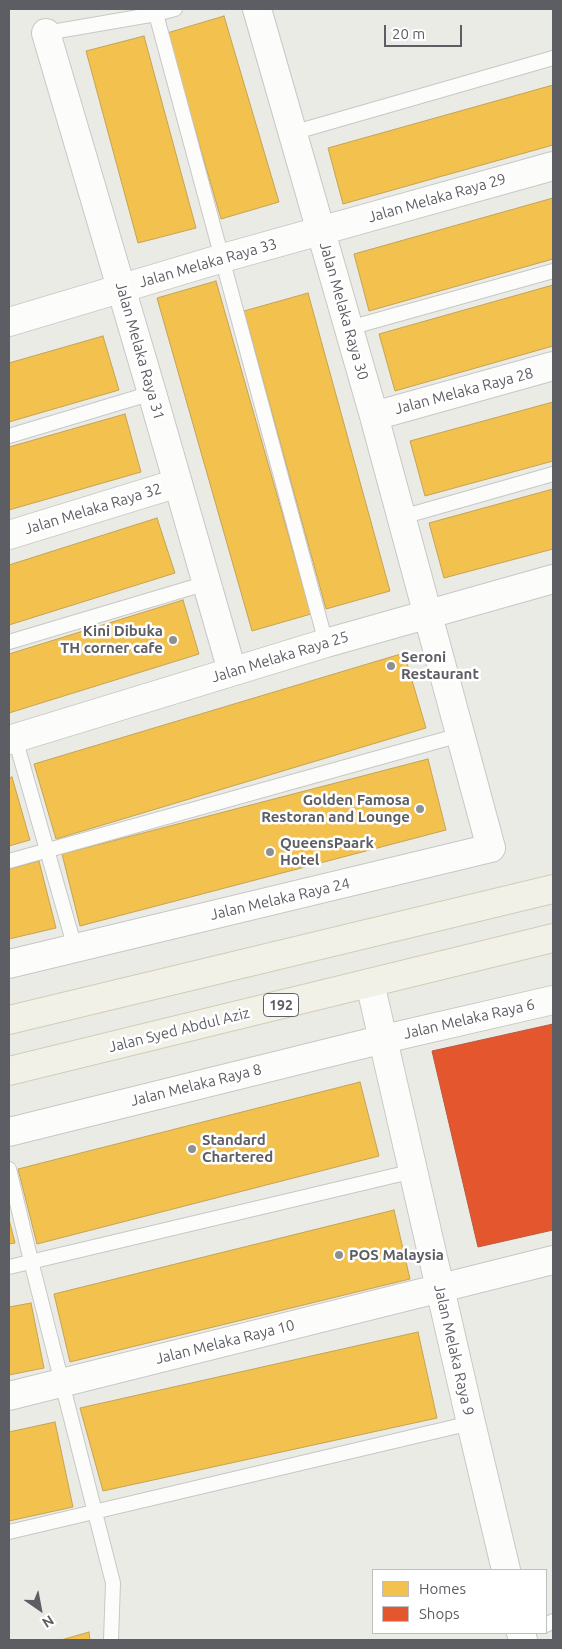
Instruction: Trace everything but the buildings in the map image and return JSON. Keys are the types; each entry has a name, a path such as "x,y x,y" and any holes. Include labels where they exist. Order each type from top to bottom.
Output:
{"main road":[{"path":"9,1020 553,889"},
{"name":"Jalan Syed Abdul Aziz","path":"9,1071 553,938"}],"street":[{"name":"Jalan Melaka Raya 30","path":"257,9 374,416 428,614"},
{"name":"Jalan Melaka Raya 31","path":"46,33 232,670"},
{"name":"Jalan Melaka Raya 29","path":"321,231 553,166"},
{"name":"Jalan Melaka Raya 33","path":"9,322 223,258 321,231"},
{"name":"Jalan Melaka Raya 28","path":"374,416 553,366"},
{"name":"Jalan Melaka Raya 32","path":"9,535 178,482"},
{"name":"Jalan Melaka Raya 25","path":"12,739 232,670 553,579"},
{"name":"Jalan Melaka Raya 24","path":"9,964 491,848 428,614"},
{"name":"Jalan Melaka Raya 9","path":"370,983 506,1569"},
{"name":"Jalan Melaka Raya 6","path":"384,1039 553,1000"},
{"name":"Jalan Melaka Raya 8","path":"9,1132 384,1039"},
{"name":"Jalan Melaka Raya 10","path":"9,1396 553,1260"}],"lane":[{"path":"46,33 175,9"},
{"path":"156,14 326,643"},
{"path":"292,133 553,58"},
{"path":"349,328 553,271"},
{"path":"9,436 152,394"},
{"path":"402,517 553,474"},
{"path":"9,642 207,583"},
{"path":"9,861 460,735"},
{"path":"12,739 48,851 75,948"},
{"path":"9,1169 30,1262 113,1583 111,1640"},
{"path":"9,1267 414,1171"},
{"path":"9,1532 471,1424"}],"place":[{"name":"Kini Dibuka TH corner cafe","path":"173,640"},
{"name":"Seroni Restaurant","path":"391,666"},
{"name":"Golden Famosa Restoran and Lounge","path":"420,809"},
{"name":"QueensPaark Hotel","path":"270,852"},
{"name":"Standard Chartered","path":"192,1149"},
{"name":"POS Malaysia","path":"339,1255"}]}
